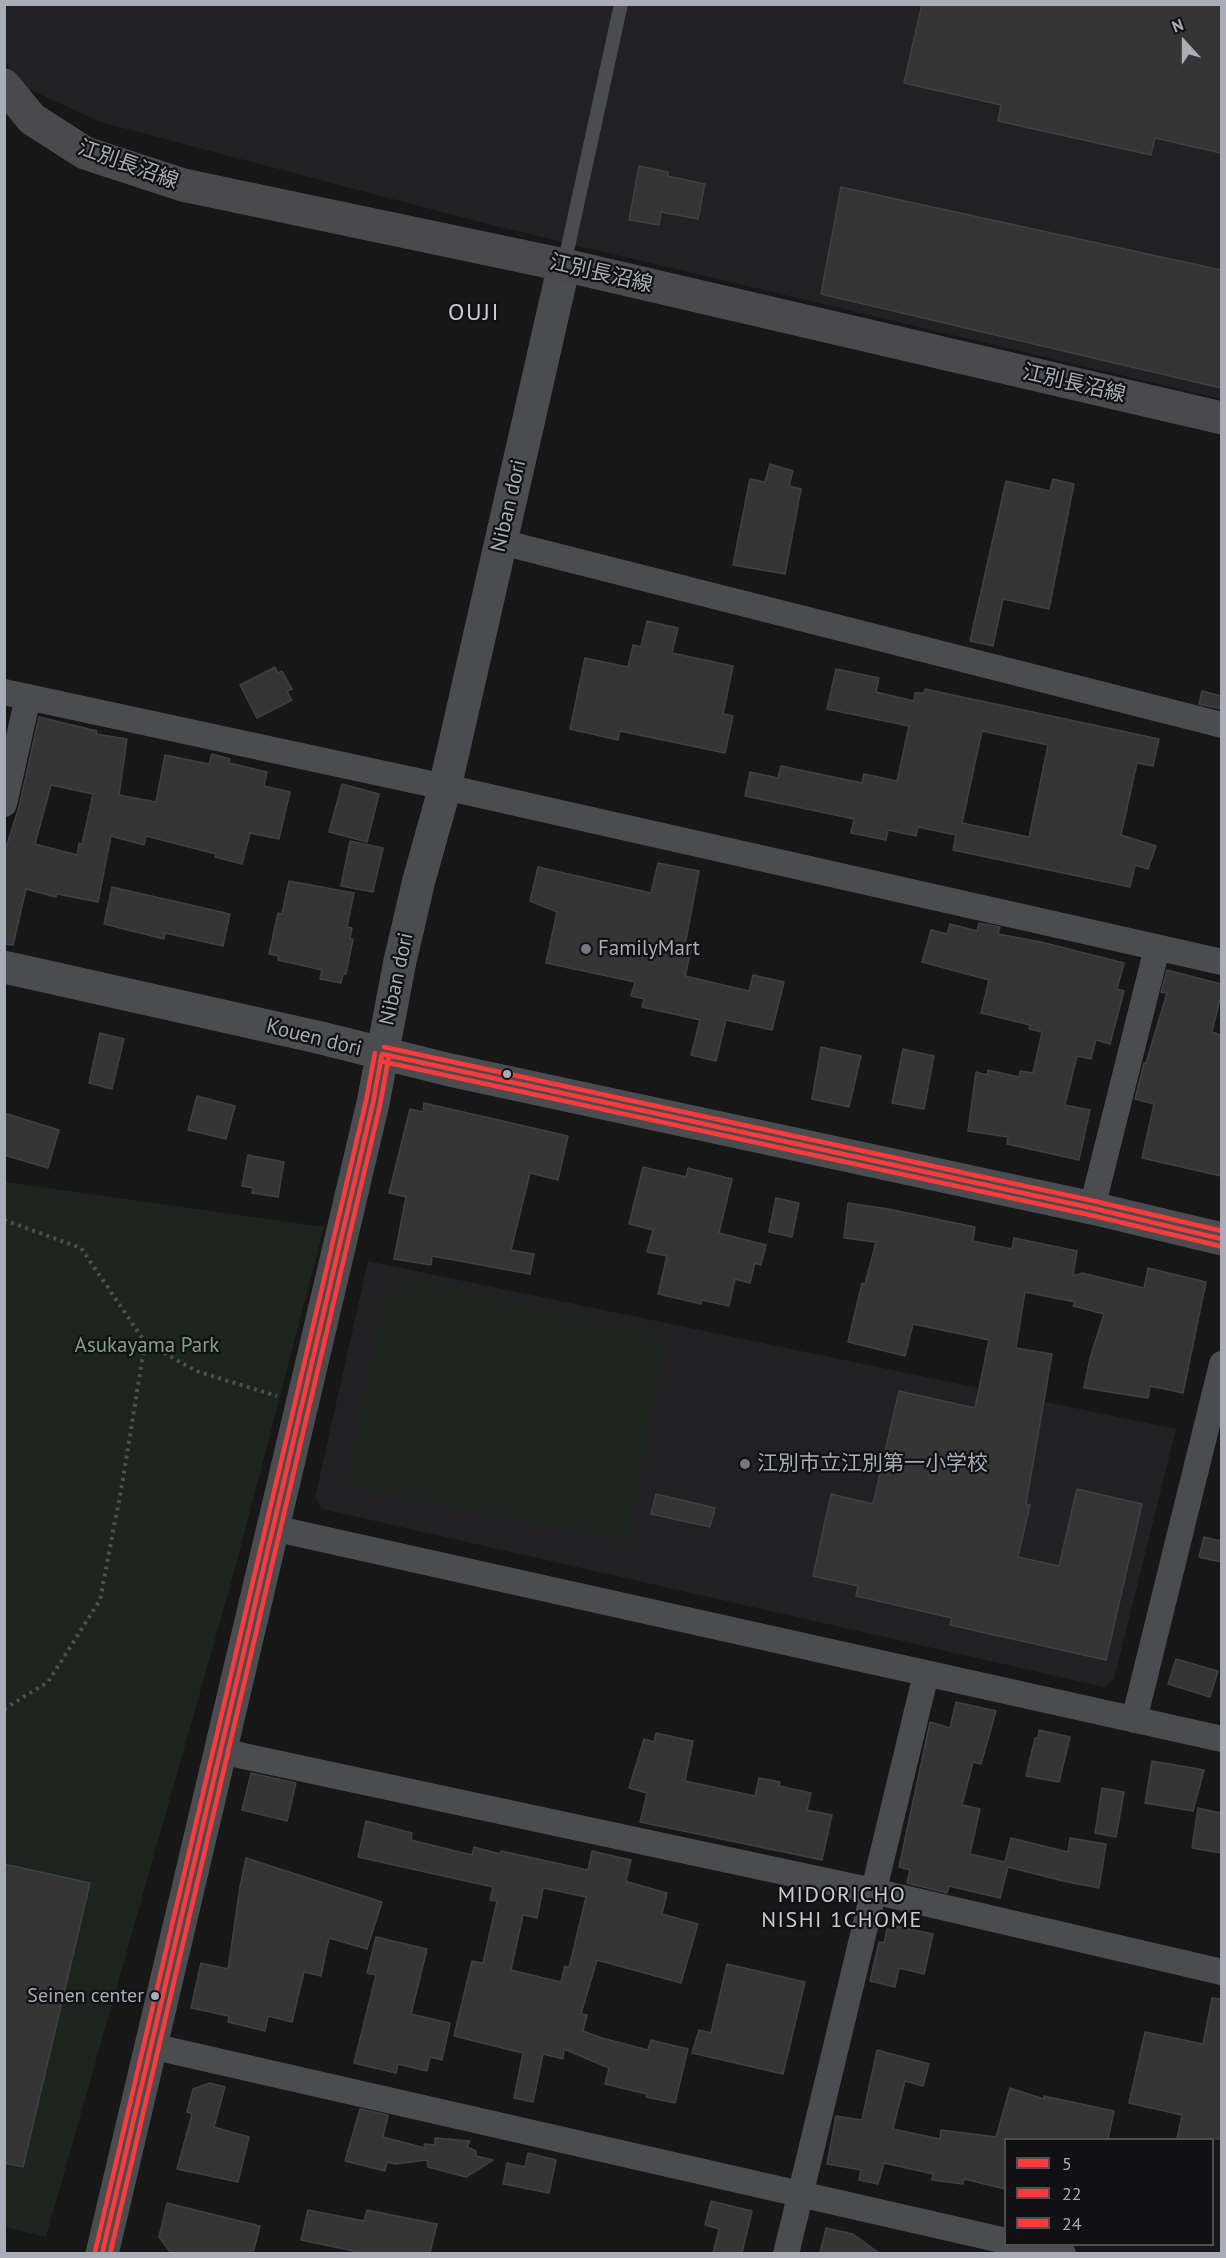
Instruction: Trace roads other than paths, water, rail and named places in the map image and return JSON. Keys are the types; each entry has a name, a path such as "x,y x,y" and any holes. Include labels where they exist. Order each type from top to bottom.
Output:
{"main road":[{"name":"江別長沼線","path":"4,85 32,118 85,153 183,185 564,265 1221,418"}],"street":[{"name":"Niban dori","path":"102,2253 373,1103 419,880 445,787 564,265"},
{"path":"501,542 1221,725"},
{"path":"4,804 16,694 445,787 1221,962"},
{"path":"1092,1208 1157,948"},
{"name":"Kouen dori","path":"4,967 317,1037 382,1054 1092,1208 1221,1239"},
{"path":"1134,1720 1221,1364"},
{"path":"273,1528 1221,1739"},
{"path":"786,2253 926,1674"},
{"path":"220,1751 873,1891 1221,1972"},
{"path":"151,2046 1004,2241"},
{"path":"1032,2246 1063,2253"}],"lane":[{"path":"564,265 621,4"}],"place":[{"name":"FamilyMart","path":"586,949"},
{"name":"江別市立江別第一小学校","path":"745,1464"},
{"name":"Seinen center","path":"155,1996"}],"district":[{"name":"OUJI","path":"474,313"},
{"name":"MIDORICHO NISHI 1CHOME","path":"842,1908"}],"park label":[{"name":"Asukayama Park","path":"147,1346"}]}
